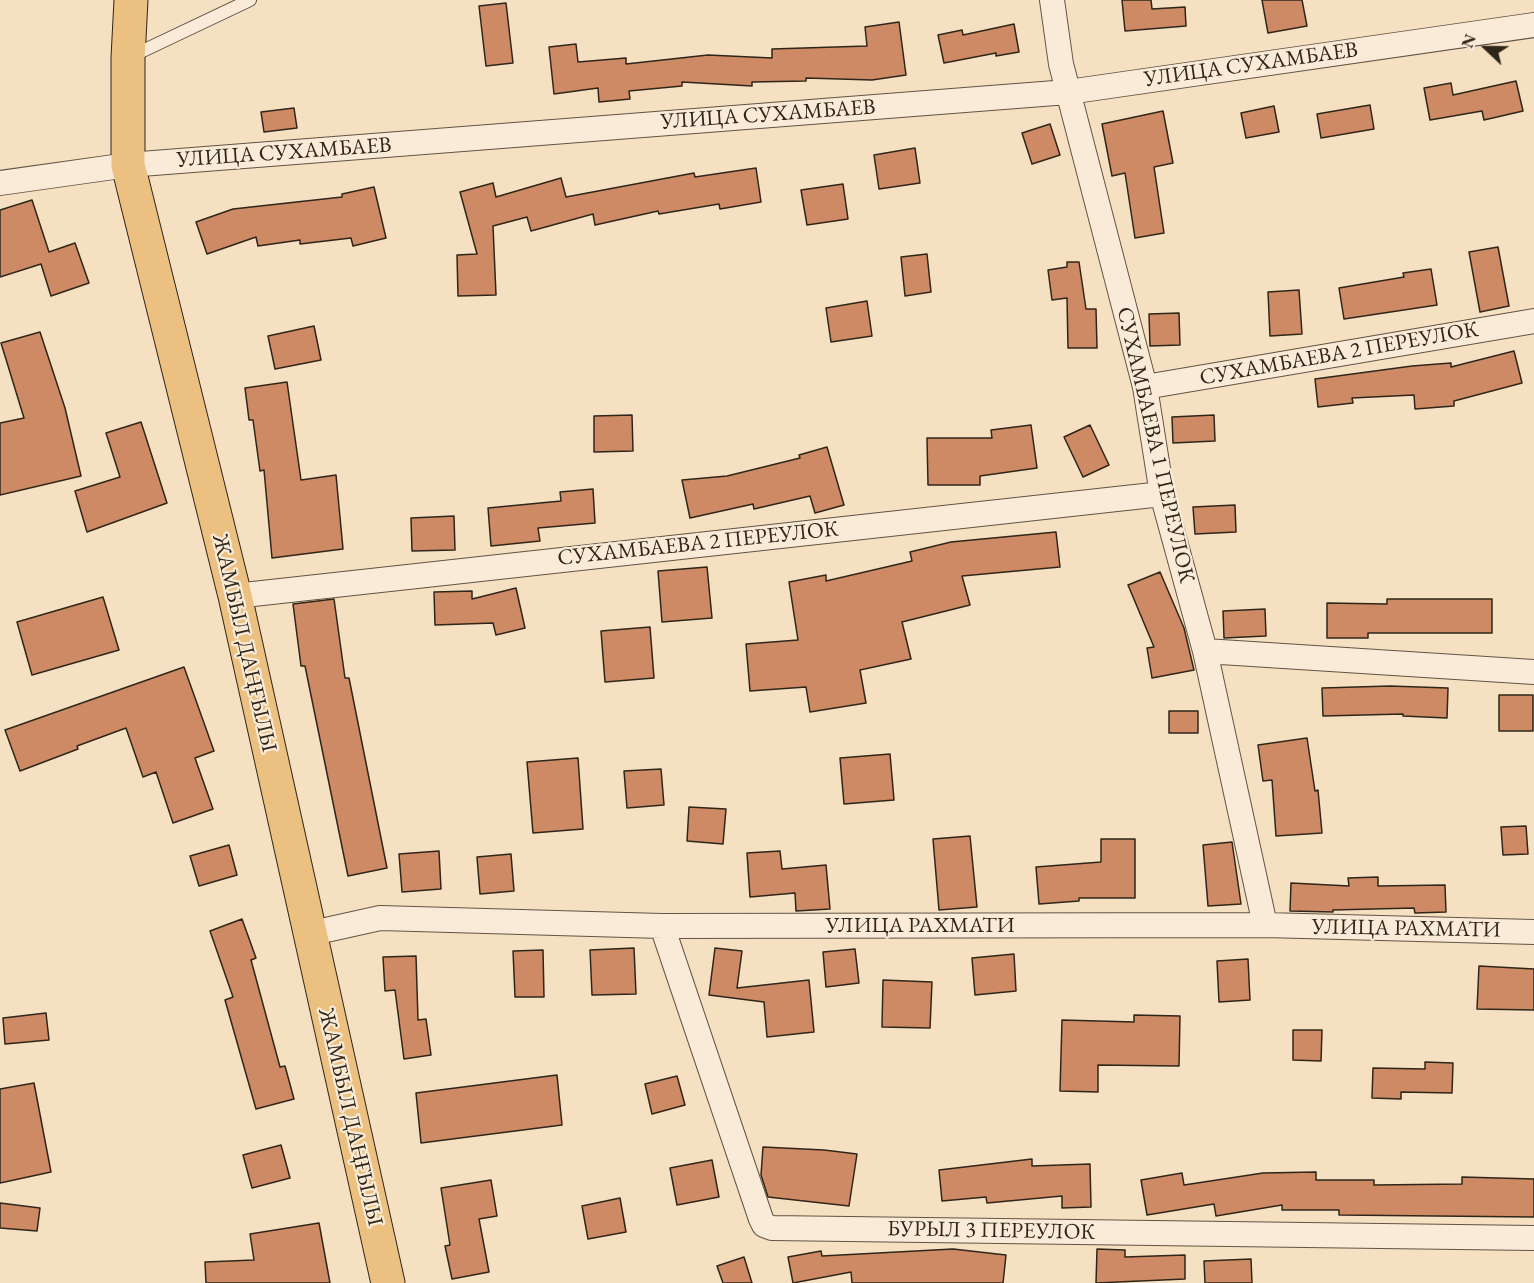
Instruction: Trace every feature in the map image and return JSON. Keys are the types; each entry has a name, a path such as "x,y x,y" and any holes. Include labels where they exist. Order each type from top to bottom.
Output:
{"main road":[{"name":"ЖАМБЫЛ ДАҢҒЫЛЫ","path":"131,0 128,58 128,165 234,596 388,1283"}],"street":[{"name":"СУХАМБАЕВА 1 ПЕРЕУЛОК","path":"1053,0 1061,64 1144,387 1162,494 1205,651 1265,925"},
{"name":"УЛИЦА СУХАМБАЕВ","path":"0,183 128,165 1068,92 1534,25"},
{"name":"СУХАМБАЕВА 2 ПЕРЕУЛОК","path":"1144,387 1534,321"},
{"name":"СУХАМБАЕВА 2 ПЕРЕУЛОК","path":"234,596 1162,494"},
{"path":"1205,651 1534,672"},
{"name":"УЛИЦА РАХМАТИ","path":"308,933 380,918 662,926 1265,925 1534,932"},
{"name":"БУРЫЛ 3 ПЕРЕУЛОК","path":"662,926 761,1219 764,1224 772,1228 1534,1238"}],"lane":[{"path":"128,58 249,0"}],"building":[{"path":"1122,0 1151,0 1152,9 1185,7 1186,26 1125,31"},
{"path":"1262,0 1302,0 1307,26 1268,33"},
{"path":"506,3 513,63 486,66 479,6"},
{"path":"899,22 906,75 872,80 806,78 806,81 752,82 752,86 682,82 682,86 629,91 630,99 599,102 598,88 554,94 549,47 576,44 578,62 626,58 626,64 708,55 772,58 772,49 867,46 865,27"},
{"path":"1014,24 1019,52 996,56 996,53 944,63 938,35 962,30 963,35"},
{"path":"1516,81 1523,111 1484,120 1482,111 1430,120 1424,88 1451,83 1453,95"},
{"path":"1370,105 1374,129 1321,138 1317,114"},
{"path":"1274,106 1279,132 1246,138 1241,113"},
{"path":"294,108 297,128 264,132 261,112"},
{"path":"1163,111 1173,163 1154,167 1164,233 1135,238 1125,173 1112,176 1102,124"},
{"path":"1050,124 1060,155 1032,164 1022,133"},
{"path":"915,148 920,183 879,189 874,155"},
{"path":"756,168 761,202 720,209 719,204 659,214 658,211 595,225 593,214 531,231 527,217 493,226 496,295 458,296 457,255 477,254 460,192 493,183 496,197 561,178 566,197 694,173 695,177"},
{"path":"843,184 848,219 807,225 801,190"},
{"path":"374,187 386,238 353,246 351,238 300,244 300,240 258,246 256,237 207,254 196,222 233,209 342,197 342,194"},
{"path":"32,200 49,252 75,243 89,283 51,296 41,264 0,277 0,210"},
{"path":"1498,247 1509,306 1480,312 1469,252"},
{"path":"927,254 931,292 905,296 901,257"},
{"path":"1067,262 1079,262 1086,309 1096,309 1097,348 1068,348 1067,298 1052,300 1048,270 1067,267"},
{"path":"1431,269 1437,305 1344,319 1339,288 1404,277 1403,273"},
{"path":"1299,290 1302,334 1270,336 1268,292"},
{"path":"867,301 872,336 831,342 826,308"},
{"path":"1179,313 1180,345 1150,346 1149,314"},
{"path":"314,326 321,360 275,369 268,336"},
{"path":"40,332 65,408 81,476 0,495 0,423 24,418 1,343"},
{"path":"1514,351 1522,383 1454,401 1454,406 1415,409 1414,395 1352,398 1353,403 1318,407 1315,379 1412,366 1451,363 1451,367"},
{"path":"287,382 301,480 336,475 343,549 272,558 264,470 260,471 253,420 249,420 245,388"},
{"path":"632,415 633,451 594,452 594,416"},
{"path":"1214,415 1215,441 1173,443 1172,417"},
{"path":"141,422 167,503 87,532 75,491 120,477 106,433"},
{"path":"1031,425 1037,468 980,476 980,485 928,485 927,438 992,438 991,430"},
{"path":"1090,425 1109,465 1083,477 1064,437"},
{"path":"827,447 844,505 815,513 810,496 754,509 753,504 690,518 682,480 727,476 800,458 799,455"},
{"path":"593,489 595,523 538,528 540,541 491,546 488,508 561,501 560,492"},
{"path":"1235,505 1236,532 1195,534 1193,507"},
{"path":"454,516 455,550 412,551 411,518"},
{"path":"1056,532 1060,567 962,576 970,605 902,622 911,659 860,670 866,703 810,712 806,687 750,691 746,644 798,640 789,582 826,575 826,581 912,561 910,552 951,542"},
{"path":"707,567 712,618 662,622 658,571"},
{"path":"1160,572 1184,628 1194,670 1152,678 1147,648 1154,647 1128,585"},
{"path":"516,588 525,628 496,635 493,623 435,625 434,592 472,591 472,599"},
{"path":"103,597 119,650 32,675 17,622"},
{"path":"334,599 345,678 349,678 387,868 348,876 305,666 301,666 293,604"},
{"path":"1387,599 1492,599 1492,633 1368,633 1368,638 1327,638 1327,603 1387,604"},
{"path":"1265,609 1266,636 1224,638 1223,611"},
{"path":"650,627 654,678 605,682 601,631"},
{"path":"184,667 214,751 195,758 213,809 173,823 156,772 143,777 126,728 20,771 5,730"},
{"path":"1390,686 1448,688 1447,718 1403,716 1403,714 1323,716 1322,688"},
{"path":"1499,695 1533,695 1533,731 1499,731"},
{"path":"1169,711 1198,711 1198,733 1169,733"},
{"path":"1307,738 1315,791 1318,790 1322,833 1276,836 1272,780 1263,781 1258,745"},
{"path":"890,754 894,800 844,804 840,758"},
{"path":"578,758 583,829 533,833 527,762"},
{"path":"661,769 664,805 627,808 624,771"},
{"path":"689,807 726,809 723,844 687,841"},
{"path":"1526,826 1528,854 1503,855 1501,827"},
{"path":"970,836 977,907 939,910 933,839"},
{"path":"1101,839 1135,839 1135,898 1079,898 1079,901 1039,904 1036,867 1101,862"},
{"path":"1232,842 1241,904 1208,906 1203,845"},
{"path":"229,845 237,875 199,886 190,856"},
{"path":"439,851 441,889 402,892 399,854"},
{"path":"780,851 782,869 826,865 830,909 796,911 795,893 750,897 747,853"},
{"path":"511,854 514,891 480,894 477,857"},
{"path":"1378,877 1378,886 1445,885 1446,912 1415,913 1414,908 1333,910 1333,912 1290,911 1291,883 1349,886 1348,878"},
{"path":"242,919 256,958 251,960 280,1067 285,1066 294,1099 256,1109 225,1000 233,997 210,931"},
{"path":"634,948 636,994 592,995 590,950"},
{"path":"715,948 742,951 737,988 809,980 814,1032 767,1037 764,1002 709,995"},
{"path":"855,949 859,983 826,987 823,952"},
{"path":"543,950 544,997 515,997 513,951"},
{"path":"1014,954 1016,991 975,995 972,958"},
{"path":"416,956 418,1020 426,1019 431,1055 404,1059 395,990 385,991 383,957"},
{"path":"1248,959 1250,1000 1219,1002 1217,961"},
{"path":"1479,966 1534,969 1534,1010 1477,1009"},
{"path":"883,980 932,982 930,1028 882,1027"},
{"path":"46,1013 49,1040 5,1044 3,1018"},
{"path":"1134,1015 1180,1016 1179,1066 1098,1065 1098,1092 1060,1091 1062,1020 1134,1022"},
{"path":"1293,1030 1322,1030 1321,1061 1293,1060"},
{"path":"1425,1062 1453,1063 1452,1093 1401,1092 1401,1099 1372,1098 1373,1068 1425,1069"},
{"path":"557,1075 562,1125 421,1143 416,1093"},
{"path":"677,1076 685,1105 652,1114 645,1084"},
{"path":"34,1083 51,1172 0,1183 0,1089"},
{"path":"281,1145 290,1178 252,1188 243,1155"},
{"path":"763,1147 857,1154 849,1206 768,1197 761,1175"},
{"path":"1032,1159 1032,1166 1090,1164 1091,1207 1062,1208 1062,1196 987,1203 986,1197 942,1201 939,1170"},
{"path":"712,1160 719,1197 677,1205 670,1168"},
{"path":"1316,1172 1316,1180 1374,1180 1374,1185 1462,1184 1462,1177 1534,1179 1534,1217 1339,1215 1339,1210 1282,1210 1282,1205 1216,1216 1214,1204 1147,1215 1141,1180 1182,1173 1184,1185 1263,1173"},
{"path":"491,1180 497,1216 479,1219 489,1272 452,1279 445,1246 450,1245 441,1188"},
{"path":"620,1198 626,1232 588,1239 582,1206"},
{"path":"0,1203 40,1208 37,1231 0,1228"},
{"path":"319,1223 330,1283 206,1283 205,1262 254,1260 250,1234"},
{"path":"953,1249 1006,1255 1003,1283 852,1283 851,1272 793,1283 788,1257 821,1251 822,1256"},
{"path":"1097,1249 1125,1250 1125,1257 1185,1255 1185,1279 1096,1283"},
{"path":"744,1257 752,1283 723,1283 717,1266"},
{"path":"1251,1259 1252,1283 1205,1283 1204,1261"}]}
